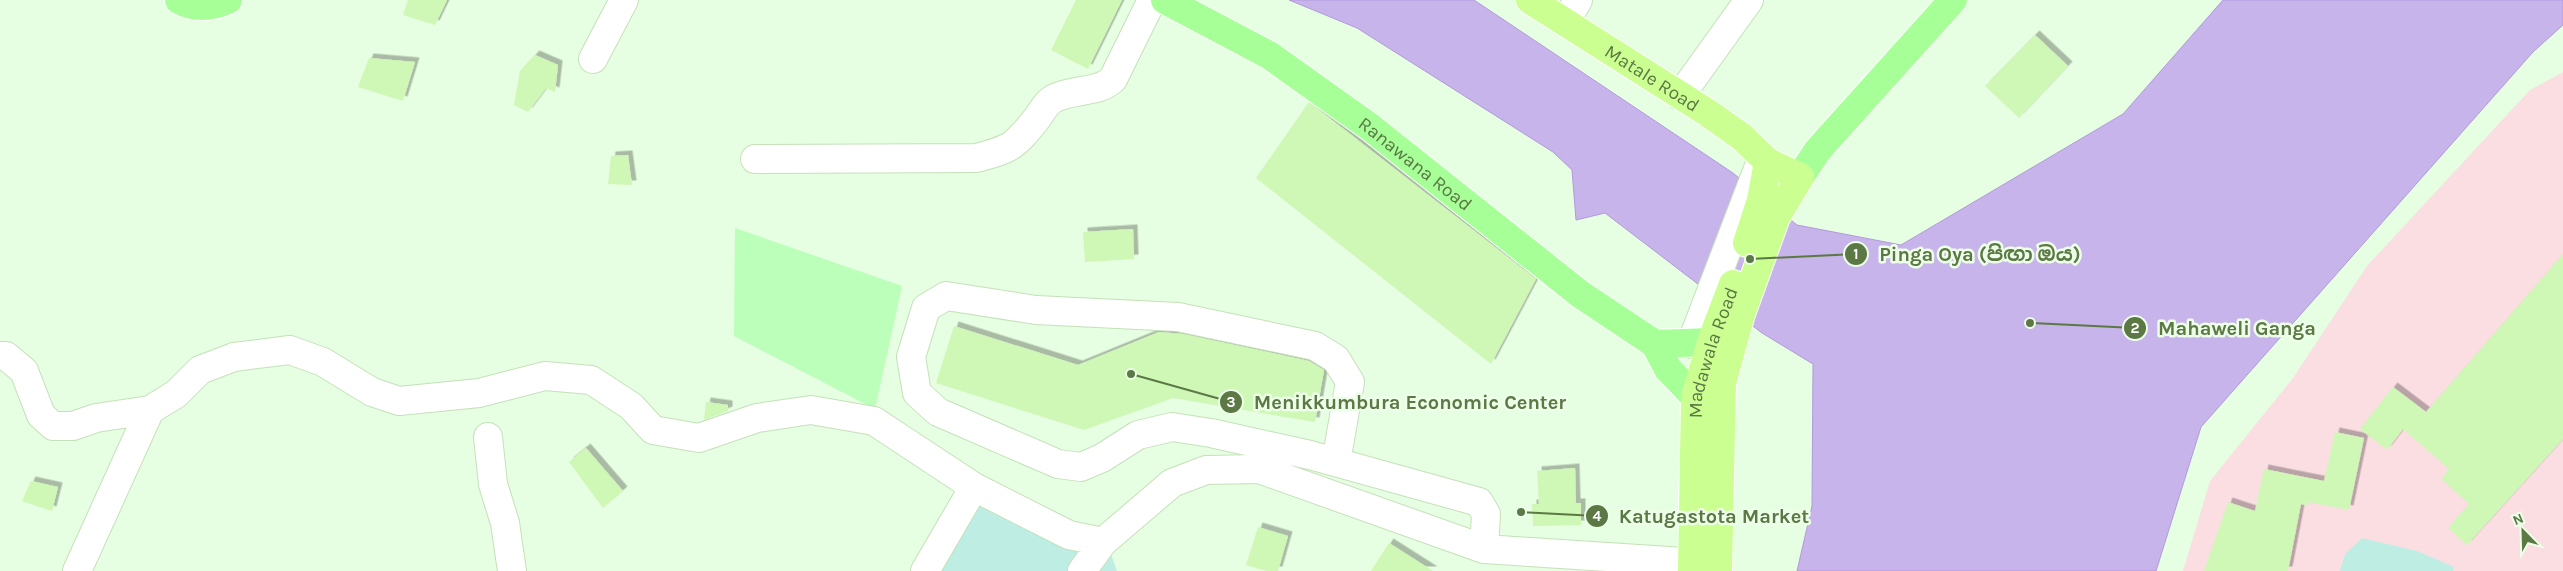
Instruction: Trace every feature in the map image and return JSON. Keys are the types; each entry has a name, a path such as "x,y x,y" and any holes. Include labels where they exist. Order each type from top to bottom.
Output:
{"highway":[{"name":"Matale Road","path":"1530,0 1572,11 1680,96 1742,137 1762,171 1800,177"},
{"name":"Madawala Road","path":"1705,567 1696,397 1718,323 1752,231 1762,171"},
{"name":"Madawala Road","path":"1705,567 1722,383 1718,323 1800,177"},
{"path":"1696,397 1722,383"}],"main road":[{"path":"178,0 184,3 211,7 228,0"},
{"name":"Ranawana Road","path":"1165,0 1242,39 1307,80 1370,126 1580,294 1654,344"},
{"name":"Madawala Road","path":"1800,177 1818,150 1953,0"},
{"name":"Madawala Road","path":"1762,171 1798,160 1818,150"},
{"path":"1696,397 1668,369 1654,344 1718,323"}],"street":[{"path":"593,59 624,0"},
{"path":"755,159 976,158 1005,150 1017,143 1050,100 1065,93 1106,86 1113,79 1152,0"},
{"path":"1680,96 1749,0"},
{"path":"1336,462 1350,382 1336,359 1315,346 1178,317 1036,310 946,296 926,308 911,357 917,393 938,412 1058,464 1081,467 1102,458 1138,435 1172,427 1211,433 1336,462 1479,502 1486,514 1484,549"},
{"path":"0,356 6,356 24,371 41,415 53,426 73,426 96,418 150,410 176,394 200,370 234,357 290,350 323,362 372,392 399,401 479,393 545,376 591,380 631,406 653,430 699,438 757,418 811,410 874,421 974,487 1069,535 1102,542"},
{"path":"78,571 150,410"},
{"path":"488,436 493,484 505,523 512,571"},
{"path":"1082,571 1102,542 1172,484 1206,470 1260,469 1484,549 1705,567"},
{"path":"925,571 974,487"}],"shaded area":[{"path":"1289,0 1474,0 1733,173 1797,225 1901,245 2123,114 2223,0 2563,0 2563,25 2533,52 2201,427 2156,571 1797,571 1812,506 1813,364 1762,333 1605,213 1576,220 1572,170 1553,152 1357,28"},
{"path":"2563,72 2563,571 2183,571 2210,481 2293,378 2367,266 2530,90"},
{"path":"972,499 1108,546 1117,571 930,571"},
{"path":"2362,538 2417,551 2454,567 2453,571 2340,571 2345,554"}],"sand":[{"path":"735,228 902,286 875,409 734,336"}],"building":[{"path":"408,0 447,0 435,25 403,15"},
{"path":"1076,0 1122,0 1088,69 1051,50"},
{"path":"2035,35 2068,66 2019,118 1985,86"},
{"path":"535,55 558,65 555,92 546,88 528,112 514,105 520,71"},
{"path":"369,58 415,62 403,101 358,87"},
{"path":"1309,102 1536,279 1491,364 1256,178"},
{"path":"628,155 632,185 608,184 611,156"},
{"path":"1133,229 1134,259 1085,262 1083,232"},
{"path":"2563,254 2563,439 2467,545 2448,528 2469,504 2441,479 2449,469 2403,429 2387,450 2360,429 2393,387 2426,412"},
{"path":"954,326 1078,365 1159,332 1183,334 1309,361 1324,370 1315,422 1173,398 1084,430 936,383"},
{"path":"706,402 728,405 728,411 704,420"},
{"path":"2335,432 2364,438 2349,510 2308,502 2308,506 2301,504 2288,571 2204,571 2228,502 2255,511 2264,469 2324,481"},
{"path":"586,448 623,491 603,508 569,462"},
{"path":"1575,468 1576,503 1581,503 1581,525 1533,526 1532,504 1539,504 1537,471"},
{"path":"31,481 58,487 52,511 22,501"},
{"path":"1258,527 1288,536 1278,571 1267,571 1246,565"},
{"path":"1389,543 1433,571 1371,571"}],"place":[{"name":"Pinga Oya (පිඟා ඔය)","path":"1750,259"},
{"name":"Mahaweli Ganga","path":"2030,323"},
{"name":"Menikkumbura Economic Center","path":"1131,374"},
{"name":"Katugastota Market","path":"1521,512"}]}
